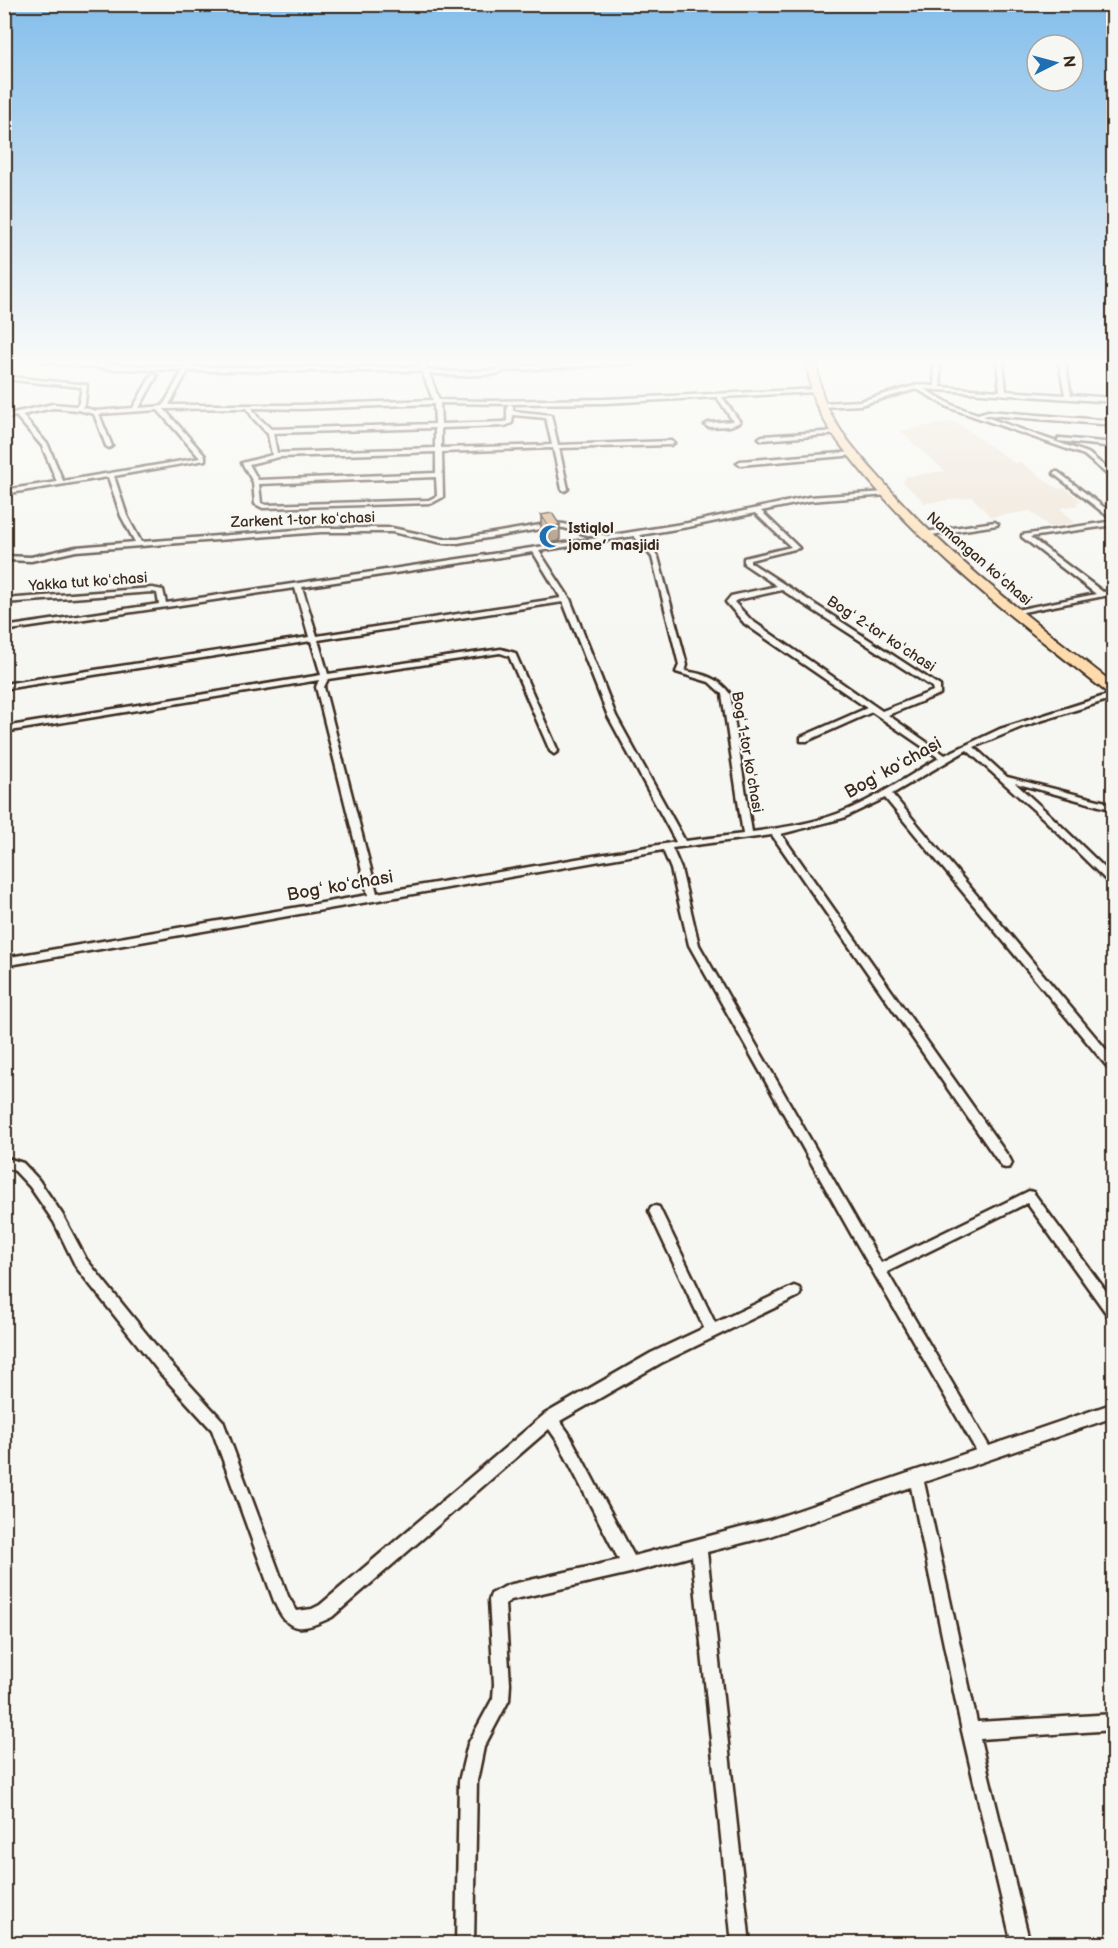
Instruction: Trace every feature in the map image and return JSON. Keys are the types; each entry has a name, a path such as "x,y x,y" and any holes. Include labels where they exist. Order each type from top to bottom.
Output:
{"main road":[{"name":"Namangan koʻchasi","path":"854,454 886,494 925,534 1113,692"}],"street":[{"path":"48,453 61,483"},
{"path":"4,492 204,458 200,453"},
{"path":"344,453 276,455 273,458 245,464 256,482 258,504 262,507 349,506 436,501 440,497 438,453"},
{"path":"557,453 565,489"},
{"path":"1083,453 1113,478"},
{"path":"740,463 854,454"},
{"path":"1056,473 1113,521"},
{"name":"Yakka tut koʻchasi","path":"4,558 31,559 76,549 139,544 124,516 111,474"},
{"path":"256,482 439,475"},
{"path":"4,629 636,534 816,498 886,494"},
{"name":"Bogʻ 2-tor koʻchasi","path":"756,510 796,548 745,561 936,686 937,692 880,715"},
{"path":"1102,595 1024,536 1113,521"},
{"path":"925,534 995,524"},
{"name":"Zarkent 1-tor koʻchasi","path":"139,544 321,530 392,530 443,541 458,541 552,525 607,538"},
{"name":"Bogʻ 1-tor koʻchasi","path":"636,534 654,556 683,665 680,672 714,681 726,694 748,836"},
{"path":"535,550 566,599 612,716 682,844"},
{"path":"298,585 325,677 320,687 373,897"},
{"path":"784,587 734,598 730,602 748,622 944,758"},
{"name":"Yakka tut koʻchasi","path":"4,601 152,590 160,592 163,605"},
{"path":"1016,612 1113,592"},
{"path":"4,687 566,599"},
{"path":"4,730 325,677 496,652 512,655 554,751"},
{"name":"Bogʻ koʻchasi","path":"4,962 666,846 748,836 839,816 886,794 968,746 997,733 1113,692"},
{"path":"804,739 872,709"},
{"path":"968,746 1006,779 1113,883"},
{"path":"1006,779 1113,807"},
{"path":"886,794 1113,1067"},
{"path":"774,831 1006,1163"},
{"path":"666,846 676,869 694,945 986,1454"},
{"path":"4,1162 19,1167 34,1183 58,1218 81,1263 165,1368 218,1426 282,1601 293,1619 313,1617 326,1611 549,1419 656,1358 794,1292"},
{"path":"879,1270 1029,1196 1113,1313"},
{"path":"655,1211 712,1331"},
{"path":"465,1944 468,1780 476,1744 501,1700 497,1600 508,1593 630,1565 770,1528 1113,1410"},
{"path":"549,1419 562,1437 630,1565"},
{"path":"916,1478 970,1731 1021,1944"},
{"path":"699,1546 741,1944"},
{"path":"970,1731 1113,1722"}],"shaded area":[{"path":"925,453 1000,453 1015,463 1020,462 1058,489 1065,488 1081,501 1076,502 1078,505 1060,508 1075,523 1050,527 1030,511 991,517 972,497 925,503 902,481 906,480 904,477 945,471"}],"building":[{"path":"552,513 560,525 549,527 541,515"}],"place":[{"name":"Istiqlol jome’ masjidi","path":"550,537"}]}
